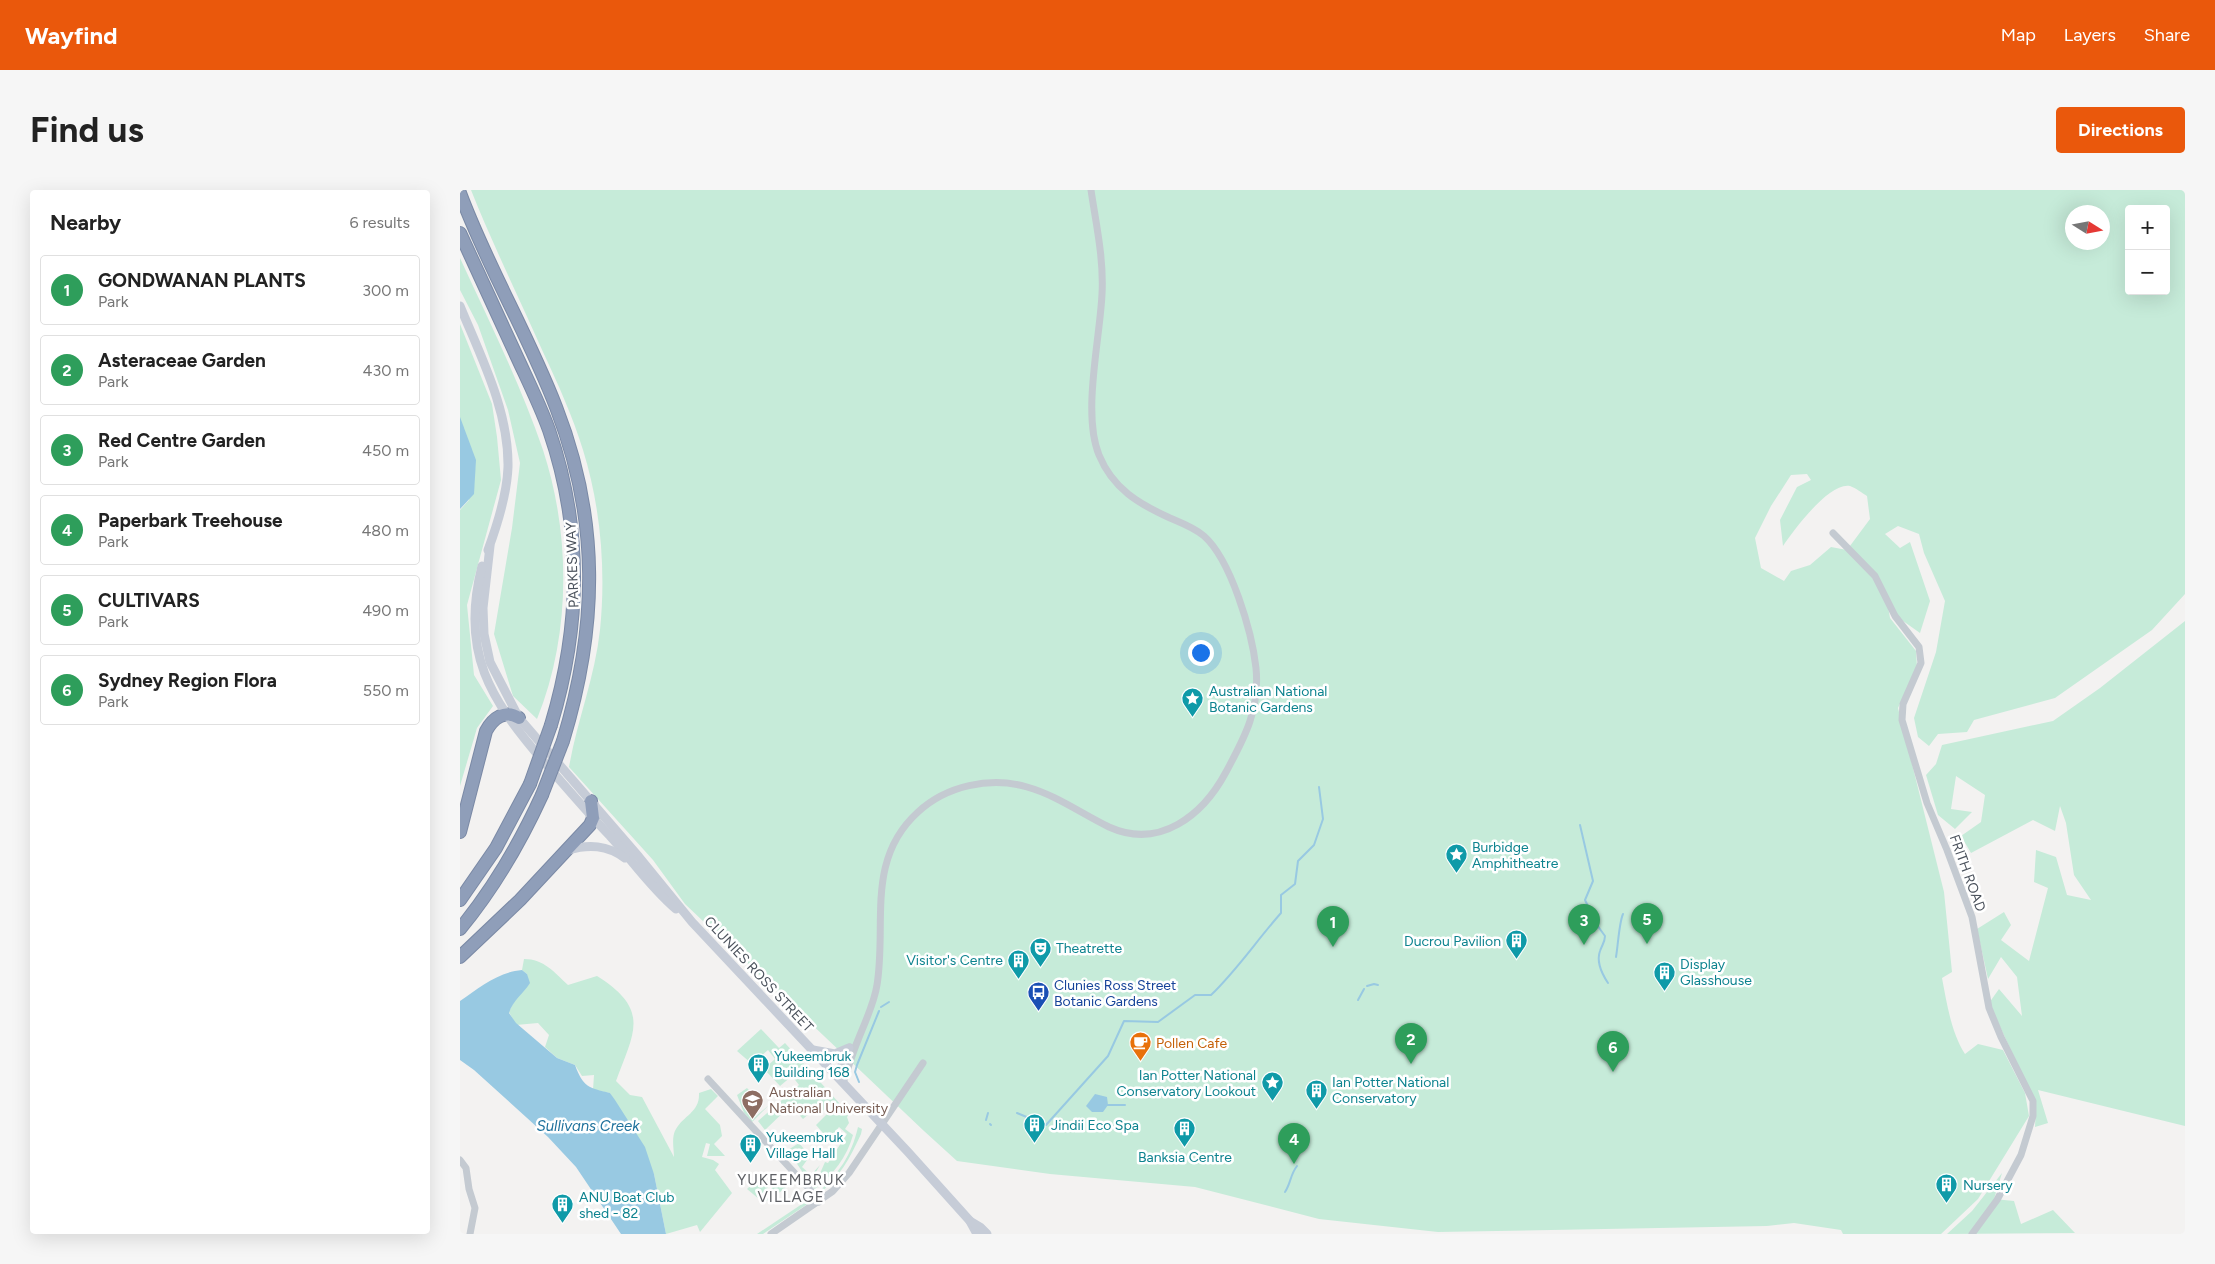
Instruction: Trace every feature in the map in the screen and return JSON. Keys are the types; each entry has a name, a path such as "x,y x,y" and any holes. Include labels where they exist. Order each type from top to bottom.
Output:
{"highway":[{"name":"PARKES WAY","path":"460,193 556,406 569,444 582,496 589,548 590,610 581,672 563,741 542,795 527,828 500,873 482,902 460,929"},
{"name":"PARKES WAY","path":"460,233 548,429 567,498 574,556 574,603 567,665 550,725 530,784 496,848 460,900"},
{"path":"460,832 486,731 491,723 505,714 515,715 519,718"},
{"path":"460,957 520,900 590,825 593,818 591,801"}],"street":[{"path":"843,1083 871,1007 877,985 882,879 890,852 901,831 917,813 949,792 970,786 1005,783 1027,786 1113,829 1154,833 1170,828 1193,816 1215,792 1255,709 1258,687 1254,650 1229,573 1218,552 1200,533 1128,496 1106,470 1095,444 1092,402 1102,293 1102,271 1091,190"},
{"path":"460,306 498,402 507,440 508,468 505,495 490,546"},
{"name":"FRITH ROAD","path":"1833,533 1876,576 1895,616 1918,647 1921,663 1903,704 1902,720 1927,803 1972,917 1989,1008 2001,1037 2033,1101 2033,1116 2021,1154 1998,1200 1972,1234"},
{"name":"CLUNIES ROSS STREET","path":"490,546 482,567 476,592 474,617 475,636 480,662 487,681 505,714 593,818 673,907 692,922"},
{"name":"CLUNIES ROSS STREET","path":"490,546 483,608 484,634 490,662 519,718 692,922 970,1221 977,1234"},
{"path":"568,850 600,846 609,848 635,865"},
{"path":"811,1049 829,1054 841,1053 858,1040"},
{"path":"836,1075 849,1048"},
{"path":"771,1234 834,1191 849,1173 923,1063"},
{"path":"708,1079 808,1187 819,1202"},
{"path":"460,1160 466,1168 469,1189 475,1208 470,1234"},
{"name":"CLUNIES ROSS STREET","path":"970,1221 987,1234"}],"green space":[{"name":"Australian National Botanic Gardens","path":"471,190 2185,190 2185,594 2152,630 2055,698 1974,720 1967,732 1938,734 1929,746 1918,737 1914,718 1936,652 1945,601 1924,553 1919,534 1898,526 1885,534 1900,548 1910,542 1930,601 1920,633 1896,616 1886,595 1890,618 1916,651 1917,667 1898,708 1944,892 1952,972 1942,978 1950,1018 1965,1054 1978,1044 2003,1050 2025,1093 2029,1116 1978,1199 1941,1234 1843,1234 1841,1230 1794,1223 1767,1226 1438,1232 1319,1219 1195,1187 1050,1174 957,1161 685,904 653,860 569,767 594,665 600,630 602,562 598,517 589,472 570,413","holes":["1807,474 1811,480 1797,487 1780,520 1783,546 1813,508 1832,491 1842,487 1850,486 1867,496 1870,519 1847,550 1831,547 1810,565 1791,571 1784,581 1761,568 1755,538 1771,506 1791,475"]},
{"path":"460,258 525,401 543,450 559,516 563,585 561,620 556,654 548,687 537,719 513,696 494,634 512,528 520,463 508,410 478,325 460,290"},
{"path":"460,324 492,404 501,480 467,605 474,675 493,706 477,728 460,786 460,510 469,500 460,439"},
{"path":"2185,621 2185,1126 2038,1090 2048,1123 2035,1127 2036,1104 1989,1003 1999,989 2022,1016 2017,977 2001,957 1988,979 1977,929 2004,912 2011,925 2001,940 2029,961 2048,888 2034,882 2036,850 2056,857 2067,895 2091,900 2074,875 2066,823 2060,806 2055,831 2033,820 1971,853 1961,836 1981,822 1985,795 1956,776 1951,809 1972,812 1955,829 1938,815 1926,775 1936,764 1942,745 2053,721 2100,688"},
{"path":"524,959 543,964 568,985 597,976 614,988 625,1000 631,1011 632,1035 616,1081 630,1095 642,1097 674,1157 674,1132 697,1105 699,1093 711,1089 718,1096 705,1109 720,1125 722,1136 714,1144 725,1156 707,1156 710,1144 706,1143 702,1157 719,1164 715,1170 732,1193 700,1232 697,1225 666,1234 654,1174 610,1093 593,1090 594,1075 582,1076 575,1065 557,1058 545,1047 549,1035 538,1023 516,1025 509,1012 527,974 522,970"},
{"path":"761,1029 779,1048 785,1043 849,1114 847,1117 849,1123 845,1129 853,1135 847,1151 828,1178 815,1189 809,1184 810,1182 818,1178 825,1162 828,1163 847,1134 839,1127 829,1140 816,1125 827,1114 819,1105 803,1119 792,1107 789,1107 765,1130 758,1121 799,1085 792,1076 780,1086 764,1069 775,1059 768,1050 752,1064 737,1051"},
{"path":"747,1088 757,1099 748,1107 755,1117 769,1105 752,1122 744,1113 737,1095"},
{"path":"858,1127 862,1129 861,1134 848,1159 839,1174 819,1194 848,1156"},
{"path":"799,1143 810,1156 802,1167 811,1175 820,1165 813,1177 807,1179 788,1150"},
{"path":"2002,1173 1994,1199 2014,1201 2021,1224 2053,1210 2075,1233 1947,1234 1972,1211"},
{"path":"782,1176 784,1177 782,1185 786,1188 762,1204 761,1201"},
{"path":"760,1177 770,1185 759,1199 747,1189"},
{"path":"808,1200 809,1203 763,1234 757,1234"}],"water":[{"path":"460,417 476,460 474,494 460,509"},
{"name":"Sullivans Creek","path":"522,970 527,974 530,983 509,1013 516,1023 557,1058 575,1065 584,1082 592,1088 610,1093 615,1100 645,1147 654,1174 666,1234 621,1234 576,1167 548,1137 474,1070 460,1060 460,1001 497,977"},
{"path":"1095,1094 1107,1097 1108,1105 1103,1112 1092,1112 1086,1106"}],"waterway":[{"path":"1017,1113 1046,1125 1108,1056 1124,1021 1158,1022 1195,995 1211,995 1281,913 1281,895 1295,884 1298,861 1314,845 1323,819 1319,787"},
{"path":"1580,825 1593,881 1585,900 1597,925 1605,936 1599,955 1599,964 1608,983"},
{"path":"1616,957 1623,914"},
{"path":"1367,986 1378,985"},
{"path":"1358,1000 1364,989"},
{"path":"881,1007 889,1002"},
{"path":"859,1082 855,1072 879,1011"},
{"path":"1107,1105 1125,1105"},
{"path":"986,1120 988,1113"},
{"path":"1285,1192 1297,1166"}],"place":[{"name":"Australian National Botanic Gardens","path":"1193,718"},
{"name":"Burbidge Amphitheatre","path":"1456,874"},
{"name":"CULTIVARS","path":"1647,944"},
{"name":"Red Centre Garden","path":"1584,945"},
{"name":"GONDWANAN PLANTS","path":"1333,947"},
{"name":"Ducrou Pavilion","path":"1517,960"},
{"name":"Theatrette","path":"1040,967"},
{"name":"Visitor's Centre","path":"1019,979"},
{"name":"Display Glasshouse","path":"1664,991"},
{"name":"Clunies Ross Street Botanic Gardens","path":"1038,1012"},
{"name":"Pollen Cafe","path":"1140,1062"},
{"name":"Asteraceae Garden","path":"1411,1064"},
{"name":"Sydney Region Flora","path":"1613,1072"},
{"name":"Yukeembruk Building 168","path":"758,1083"},
{"name":"Ian Potter National Conservatory Lookout","path":"1272,1102"},
{"name":"Ian Potter National Conservatory","path":"1316,1109"},
{"name":"Australian National University","path":"753,1119"},
{"name":"Jindii Eco Spa","path":"1035,1144"},
{"name":"Banksia Centre","path":"1185,1148"},
{"name":"Yukeembruk Village Hall","path":"750,1164"},
{"name":"Paperbark Treehouse","path":"1294,1164"},
{"name":"Nursery","path":"1947,1204"},
{"name":"ANU Boat Club shed - 82","path":"563,1224"}],"district":[{"name":"YUKEEMBRUK VILLAGE","path":"791,1188"}]}
